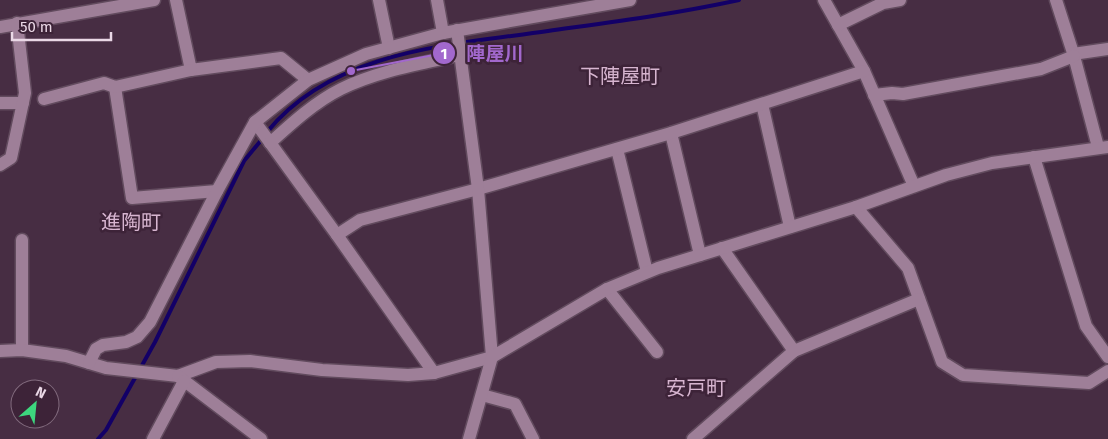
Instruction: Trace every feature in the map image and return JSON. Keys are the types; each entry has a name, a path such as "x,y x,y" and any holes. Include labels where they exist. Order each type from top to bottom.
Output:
{"street":[{"path":"0,27 154,0"},
{"path":"176,0 191,70"},
{"path":"380,0 389,48"},
{"path":"437,0 443,33"},
{"path":"824,0 864,71 914,186"},
{"path":"838,25 883,3 900,0"},
{"path":"153,439 181,379 216,362 250,361 322,370 408,376 434,373 492,357 607,289 647,272 856,206 946,175 992,164 1103,147 1056,0"},
{"path":"89,363 96,349 103,345 126,342 137,337 150,322 217,191 256,125 308,80 366,54 443,33 457,34 622,1"},
{"path":"0,164 11,158 25,93 17,23"},
{"path":"457,34 478,189 492,357 469,439"},
{"path":"874,95 904,94 1041,69 1073,55 1108,49"},
{"path":"269,141 341,89 393,70 460,54"},
{"path":"44,98 104,83 115,87 191,70 281,58 308,80"},
{"path":"337,235 360,220 478,189 617,149 864,71"},
{"path":"115,87 132,198 217,191"},
{"path":"0,103 23,103"},
{"path":"762,104 790,227"},
{"path":"256,125 337,235 434,373"},
{"path":"671,133 700,255"},
{"path":"617,149 647,272"},
{"path":"1034,157 1086,326 1108,357"},
{"path":"856,206 908,268 942,362 963,375 1089,383 1108,371"},
{"path":"22,240 22,350"},
{"path":"722,248 794,351"},
{"path":"607,289 657,352"},
{"path":"693,439 794,351 919,299"},
{"path":"0,351 22,350 66,356 106,368 149,372 181,379 262,439"},
{"path":"482,395 515,404 533,439"}],"waterway":[{"path":"267,132 294,105 325,84 359,68 396,56 434,47 644,17 739,0"},
{"path":"98,439 106,430 155,342 244,161 263,138"}],"place":[{"name":"陣屋川","path":"351,71"}],"district":[{"name":"下陣屋町","path":"620,76"},
{"name":"進陶町","path":"131,222"},
{"name":"安戸町","path":"696,388"}]}
